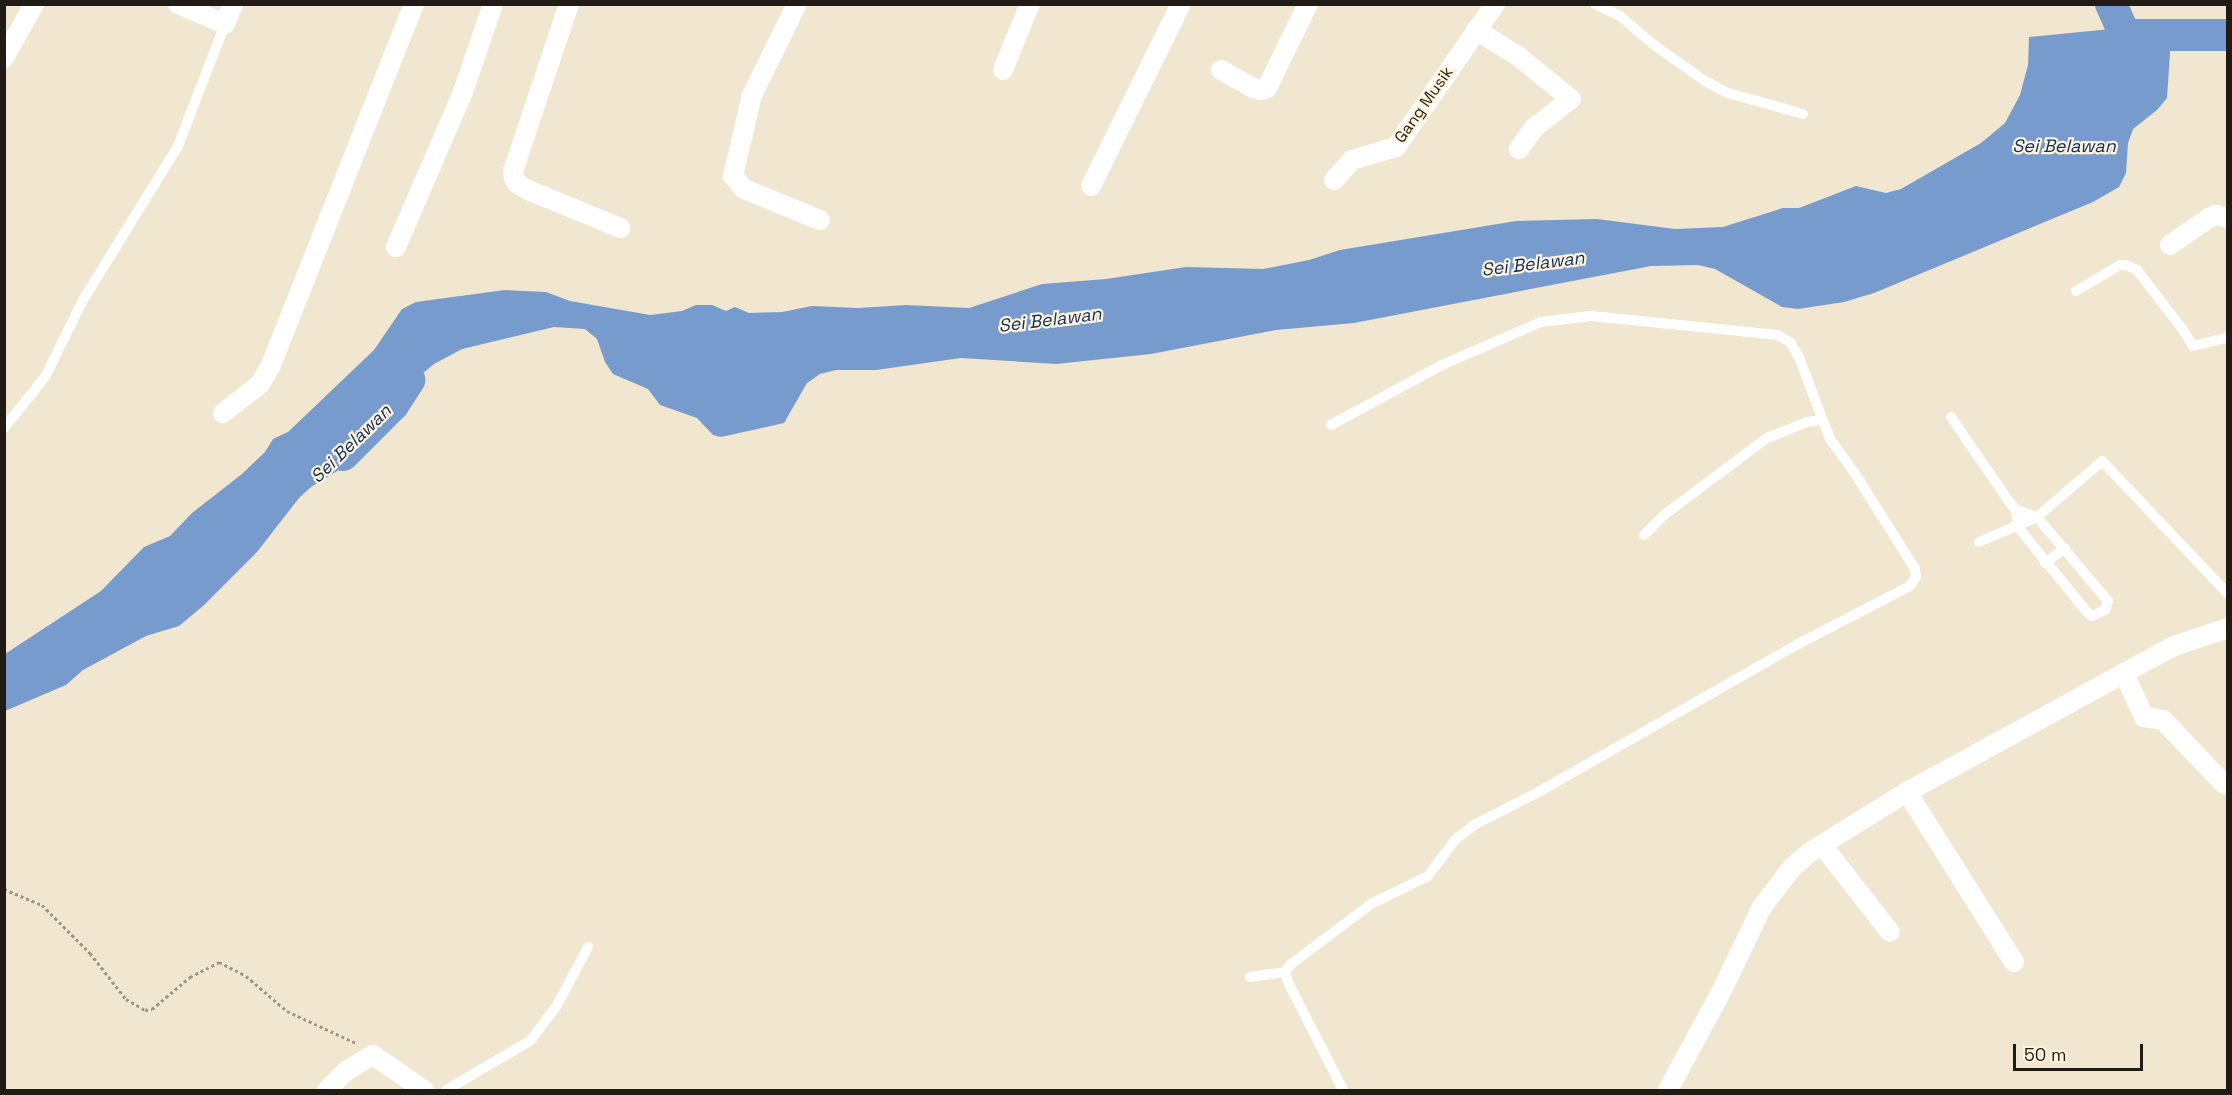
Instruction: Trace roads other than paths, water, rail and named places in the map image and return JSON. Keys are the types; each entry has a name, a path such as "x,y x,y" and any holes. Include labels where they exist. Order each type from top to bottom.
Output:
{"street":[{"path":"4,58 34,4"},
{"path":"178,4 225,24 233,4"},
{"path":"223,413 260,384 271,364 414,4"},
{"path":"396,247 463,92 493,4"},
{"path":"569,4 513,171 514,178 518,184 528,190 620,228"},
{"path":"797,4 752,95 733,176 744,189 820,220"},
{"path":"1091,186 1181,4"},
{"path":"1221,70 1253,88 1262,90 1267,88 1308,4"},
{"name":"Gang Musik","path":"1334,180 1352,160 1396,147 1495,4"},
{"path":"1003,70 1029,5"},
{"path":"1476,30 1518,56 1577,103 1534,128 1519,149"},
{"path":"2170,245 2209,218 2216,215 2228,218"},
{"path":"1668,1090 1722,990 1762,907 1791,869 1810,852 1907,792 2174,646 2228,628"},
{"path":"2124,673 2144,717 2163,720 2224,784"},
{"path":"1907,792 2014,962"},
{"path":"1822,845 1890,932"},
{"path":"327,1090 346,1071 373,1055 424,1090"}],"lane":[{"path":"1595,4 1620,16 1654,45 1705,81 1728,93 1803,114"},
{"path":"4,428 45,377 83,300 177,146 225,24"},
{"path":"2076,291 2120,265 2137,270 2193,346 2228,337"},
{"path":"1250,977 1285,972 1290,965 1371,904 1428,876 1455,840 1474,825 1564,778 1798,644 1910,586 1916,577 1915,569 1854,472 1830,439 1799,357 1790,342 1777,335 1591,316 1541,322 1518,330 1442,365 1331,425"},
{"path":"1951,417 2016,510 2018,527 2045,563 2090,615 2105,610 2108,601 2065,548 2037,517 2016,510"},
{"path":"1644,535 1664,515 1767,438 1807,422 1821,420"},
{"path":"1979,542 2037,517 2102,461 2228,594"},
{"path":"2045,563 2065,548"},
{"path":"446,1090 530,1041 556,1007 588,946"},
{"path":"1285,972 1343,1090"}],"water":[{"name":"Sei Belawan","path":"2162,24 2169,38 2167,98 2157,110 2133,129 2128,143 2126,173 2119,187 2093,202 1874,293 1844,302 1798,309 1782,307 1715,269 1698,265 1651,266 1354,323 1276,330 1151,354 1056,364 961,358 876,370 836,370 820,374 807,383 784,423 721,437 713,435 697,418 660,405 648,389 613,374 605,362 597,339 585,329 554,327 462,349 434,364 410,384 395,409 376,418 372,433 355,460 311,487 299,498 257,552 203,606 179,626 146,636 83,670 66,685 5,711 5,654 101,591 144,547 170,536 192,513 242,474 265,452 273,439 288,432 374,350 402,309 416,302 505,290 546,292 570,301 650,315 682,311 696,305 712,305 726,311 735,307 749,313 782,312 812,306 858,308 906,305 969,308 1042,284 1106,279 1186,267 1263,269 1309,260 1340,250 1516,221 1597,219 1675,229 1723,227 1783,208 1799,208 1856,186 1886,193 1901,189 1981,143 2005,123 2020,95 2028,65 2029,37"}],"waterway":[{"name":"Sei Belawan","path":"2111,4 2125,35 2113,67"},
{"path":"2126,35 2228,35"},
{"name":"Sei Belawan","path":"343,455 393,405 409,380"}]}
